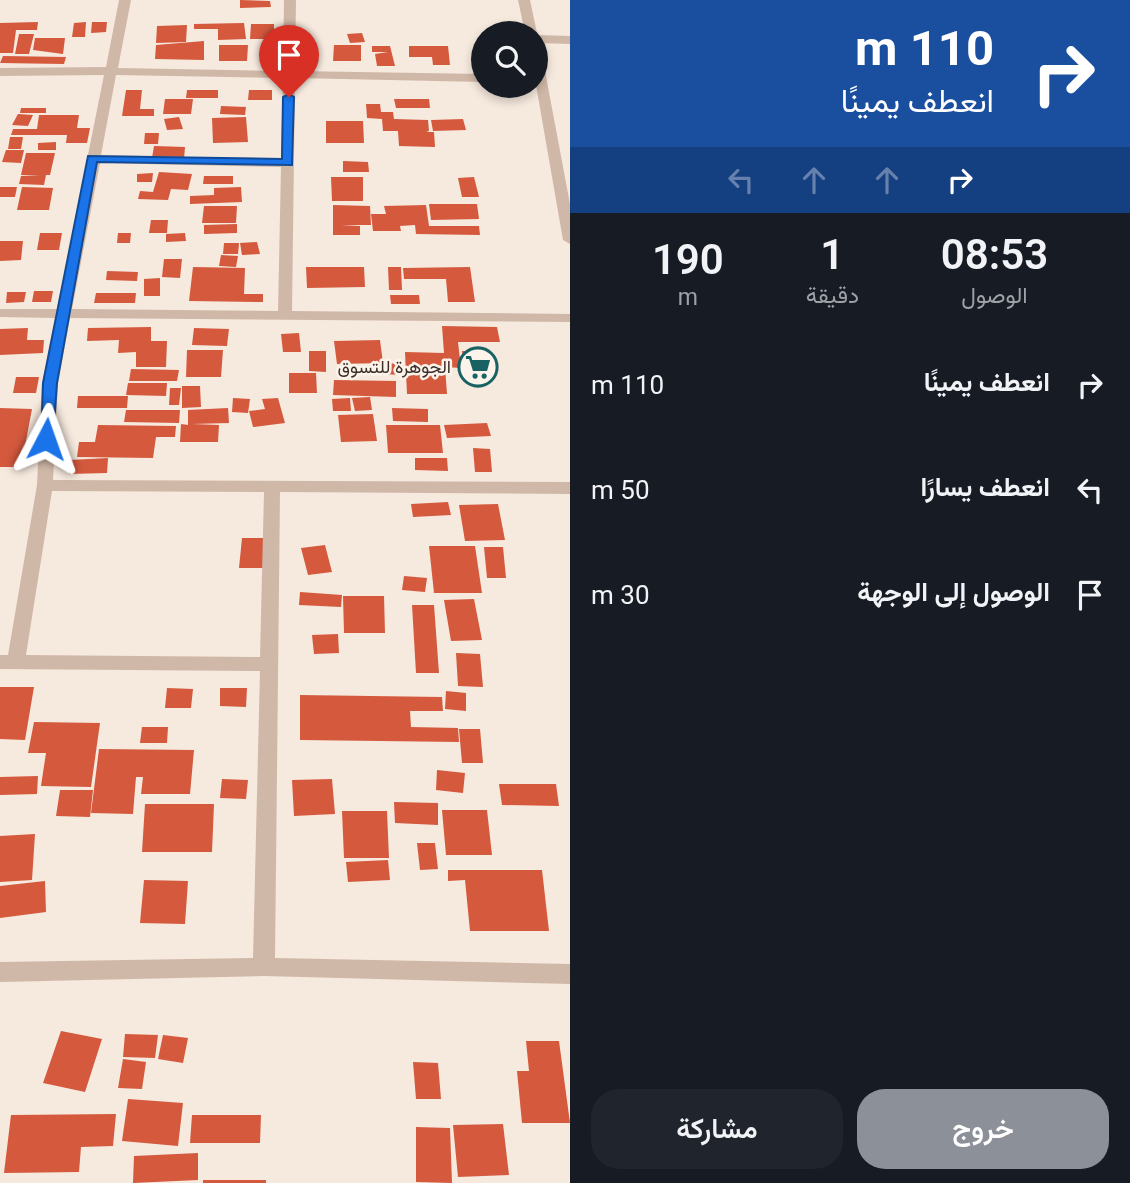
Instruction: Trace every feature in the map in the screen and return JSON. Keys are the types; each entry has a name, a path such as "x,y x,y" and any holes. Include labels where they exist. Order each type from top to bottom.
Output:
{"street":[{"path":"125,0 50,383 45,485 8,662 270,664"},
{"path":"285,314 290,0"},
{"path":"524,0 528,21"},
{"path":"548,39 570,40"},
{"path":"0,72 112,71 471,78"},
{"path":"542,98 570,240"},
{"path":"92,159 287,163"},
{"path":"0,313 570,318"},
{"path":"45,485 570,488"},
{"path":"264,967 272,486"},
{"path":"0,972 264,967 570,974"}],"building":[{"path":"240,0 270,1 271,7 240,8"},
{"path":"38,22 37,30 16,30 13,53 0,53 0,23"},
{"path":"86,22 85,37 72,37 74,23"},
{"path":"92,22 107,22 106,32 91,33"},
{"path":"244,23 246,39 218,40 218,29 194,29 194,24"},
{"path":"251,24 274,24 274,39 250,39"},
{"path":"187,25 186,42 156,43 157,26"},
{"path":"362,33 365,42 350,43 347,34"},
{"path":"19,34 34,34 29,54 15,54"},
{"path":"35,38 65,38 63,54 33,50"},
{"path":"204,41 204,60 155,59 156,45"},
{"path":"219,45 248,45 247,61 219,61"},
{"path":"334,45 361,45 361,61 333,61"},
{"path":"372,46 390,46 395,66 377,66 375,54 388,52 372,52"},
{"path":"409,46 448,46 450,65 433,65 432,57 409,57"},
{"path":"3,56 66,57 64,64 0,63"},
{"path":"126,90 142,90 140,109 154,109 154,116 122,116"},
{"path":"187,90 218,90 218,98 186,98"},
{"path":"249,90 272,90 272,100 248,100"},
{"path":"165,99 193,99 191,114 163,114"},
{"path":"394,99 429,99 430,108 396,108"},
{"path":"366,104 380,104 381,112 393,112 394,119 428,120 429,131 426,132 434,132 435,147 399,146 398,131 383,131 382,119 367,118"},
{"path":"221,106 246,107 245,115 220,114"},
{"path":"21,108 46,108 46,113 20,113"},
{"path":"18,114 33,115 28,126 12,125"},
{"path":"39,115 79,115 77,128 90,128 87,143 66,143 67,135 11,135 13,129 37,129"},
{"path":"179,117 183,129 167,130 164,119"},
{"path":"246,117 248,142 213,143 212,118"},
{"path":"463,119 466,130 433,131 431,120"},
{"path":"326,121 363,121 364,143 326,143"},
{"path":"145,133 159,133 158,144 144,144"},
{"path":"10,137 23,137 21,149 8,149"},
{"path":"56,142 56,150 38,150 38,143"},
{"path":"154,146 185,147 184,159 152,158"},
{"path":"6,150 24,150 21,163 2,162"},
{"path":"26,153 55,153 50,175 46,175 44,185 19,184 21,176 40,176 21,175"},
{"path":"343,161 368,162 369,172 343,172"},
{"path":"159,172 192,174 188,190 171,189 168,200 138,199 140,191 153,192"},
{"path":"153,173 152,182 137,182 137,174"},
{"path":"204,176 233,176 233,184 203,184"},
{"path":"331,177 363,177 363,201 332,201"},
{"path":"474,177 479,197 462,197 458,178"},
{"path":"0,187 17,187 15,197 0,197"},
{"path":"22,187 53,188 49,210 17,210"},
{"path":"241,187 242,202 190,204 190,196 214,195 214,188"},
{"path":"429,204 477,204 479,219 431,220"},
{"path":"333,205 370,206 371,225 341,225 360,226 360,235 333,235"},
{"path":"426,205 429,226 479,226 480,235 416,234 415,225 400,226 401,231 373,231 371,214 386,214 384,206"},
{"path":"204,206 237,206 236,223 202,223"},
{"path":"151,220 168,220 167,233 149,233"},
{"path":"237,224 237,233 204,234 204,225"},
{"path":"40,233 62,233 59,250 37,250"},
{"path":"118,233 131,233 130,243 117,243"},
{"path":"185,233 186,241 166,242 166,234"},
{"path":"0,241 23,241 21,260 0,261"},
{"path":"257,242 260,254 242,255 240,243"},
{"path":"224,243 239,243 238,254 223,254"},
{"path":"221,255 238,256 236,267 219,266"},
{"path":"164,259 182,259 180,278 162,277"},
{"path":"193,267 245,268 244,294 263,294 263,302 189,301"},
{"path":"306,267 364,267 365,287 307,288"},
{"path":"388,267 401,267 402,290 389,290"},
{"path":"470,267 475,302 448,302 446,279 404,279 403,268"},
{"path":"107,271 138,272 137,281 106,280"},
{"path":"160,278 160,296 144,296 144,279"},
{"path":"34,291 53,291 51,302 32,302"},
{"path":"7,292 26,292 24,302 6,303"},
{"path":"96,293 136,293 135,303 94,303"},
{"path":"390,295 419,295 420,304 391,304"},
{"path":"442,326 497,327 500,342 458,342 461,368 445,367 447,394 407,394 405,352 444,353"},
{"path":"151,327 151,341 167,341 166,367 136,367 136,352 118,353 119,340 87,341 88,328"},
{"path":"28,328 27,340 44,340 43,353 0,355 0,329"},
{"path":"194,328 229,329 227,346 192,345"},
{"path":"299,333 301,352 283,352 281,334"},
{"path":"380,340 383,363 337,364 334,341"},
{"path":"187,350 223,350 221,377 186,377"},
{"path":"309,351 326,351 326,372 309,371"},
{"path":"462,351 480,351 481,368 463,368"},
{"path":"383,363 403,364 402,375 383,374"},
{"path":"131,369 179,370 177,381 129,381"},
{"path":"289,373 316,373 317,393 289,393"},
{"path":"16,377 39,377 36,393 13,393"},
{"path":"334,380 396,381 396,397 333,395"},
{"path":"128,383 167,383 166,396 126,395"},
{"path":"182,386 200,386 201,407 182,408"},
{"path":"170,388 181,388 179,405 169,405"},
{"path":"78,396 128,396 127,408 77,408"},
{"path":"370,397 372,410 355,411 352,398"},
{"path":"233,398 250,399 248,413 232,412"},
{"path":"278,398 285,423 253,427 249,411 265,409 262,399"},
{"path":"350,398 351,411 333,411 332,399"},
{"path":"0,408 32,409 21,467 0,467"},
{"path":"228,408 229,423 192,424 219,425 218,442 180,442 181,424 188,425 188,410"},
{"path":"392,408 428,409 428,422 393,421"},
{"path":"126,410 180,410 179,423 124,422"},
{"path":"373,414 377,441 341,442 338,415"},
{"path":"487,423 491,436 447,438 444,425"},
{"path":"98,425 176,426 175,437 156,437 153,458 77,457 79,442 95,442"},
{"path":"386,425 440,425 443,453 388,453"},
{"path":"473,448 490,449 492,472 475,472"},
{"path":"108,458 107,473 69,474 69,460"},
{"path":"415,458 447,458 448,471 415,470"},
{"path":"448,502 451,515 413,517 411,504"},
{"path":"498,504 505,540 465,541 459,505"},
{"path":"242,538 269,538 268,568 239,568"},
{"path":"325,545 332,572 308,575 301,548"},
{"path":"429,546 475,546 482,593 434,593"},
{"path":"484,547 503,547 506,578 487,578"},
{"path":"404,576 427,578 425,592 402,590"},
{"path":"300,592 342,595 341,607 299,605"},
{"path":"343,596 384,596 385,633 344,633"},
{"path":"474,599 482,640 451,641 444,600"},
{"path":"412,605 434,605 439,673 416,673"},
{"path":"338,634 339,653 314,654 312,635"},
{"path":"456,653 480,654 483,687 458,686"},
{"path":"0,687 34,687 25,740 0,739"},
{"path":"167,688 193,689 191,708 165,708"},
{"path":"220,688 247,688 246,707 220,706"},
{"path":"446,691 466,693 466,711 445,709"},
{"path":"300,695 442,697 443,711 410,711 411,727 458,728 459,742 300,740"},
{"path":"34,722 100,723 91,787 41,786 46,753 28,753"},
{"path":"142,727 168,727 167,743 140,743"},
{"path":"459,729 480,729 483,763 462,763"},
{"path":"99,749 194,750 190,794 141,794 143,777 136,777 133,814 91,813"},
{"path":"437,770 465,773 463,793 436,790"},
{"path":"38,776 37,794 0,795 0,777"},
{"path":"222,779 248,780 246,799 220,798"},
{"path":"332,779 335,814 294,816 292,780"},
{"path":"499,784 556,784 559,806 502,805"},
{"path":"60,790 93,790 90,817 56,816"},
{"path":"394,802 438,803 438,825 395,823"},
{"path":"145,804 214,804 212,852 142,852"},
{"path":"442,810 487,810 492,855 446,855"},
{"path":"342,811 387,811 389,858 344,858"},
{"path":"35,834 32,880 0,882 0,836"},
{"path":"417,843 435,843 438,869 420,870"},
{"path":"388,860 390,880 348,882 346,862"},
{"path":"448,870 542,870 549,931 470,931 465,880 448,881"},
{"path":"144,880 188,881 185,924 140,923"},
{"path":"45,881 46,912 0,918 0,886"},
{"path":"61,1031 102,1039 85,1092 43,1083"},
{"path":"125,1034 158,1035 155,1058 123,1057"},
{"path":"163,1035 188,1038 183,1063 158,1059"},
{"path":"526,1041 559,1041 570,1123 522,1123 517,1071 529,1071"},
{"path":"123,1059 146,1062 142,1089 118,1088"},
{"path":"413,1062 438,1063 441,1099 416,1099"},
{"path":"128,1099 183,1103 178,1146 122,1141"},
{"path":"116,1114 113,1146 81,1147 79,1172 4,1173 11,1115"},
{"path":"192,1115 261,1115 260,1143 190,1143"},
{"path":"503,1124 509,1175 458,1177 453,1125"},
{"path":"416,1127 450,1128 452,1183 416,1182"},
{"path":"198,1153 198,1180 133,1183 134,1156"},
{"path":"203,1180 266,1180 266,1183 203,1183"}],"place":[{"name":"الجوهرة للتسوق","path":"478,367"}],"route":[{"path":"46,439 50,383 92,159 287,163 289,97"}]}
